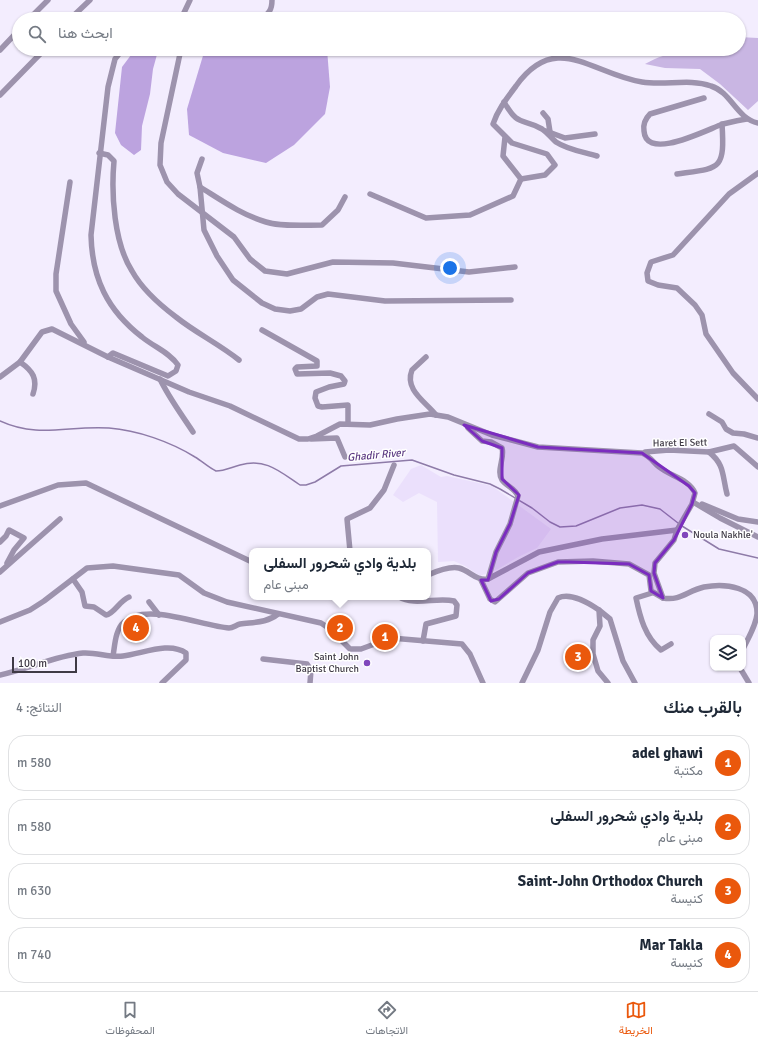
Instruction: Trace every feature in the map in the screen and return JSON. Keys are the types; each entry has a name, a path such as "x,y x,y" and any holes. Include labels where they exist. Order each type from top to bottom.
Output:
{"street":[{"path":"36,12 48,0"},
{"path":"77,12 90,0"},
{"path":"184,12 190,0"},
{"path":"269,12 272,7 272,0"},
{"path":"0,50 12,37"},
{"path":"0,95 38,56"},
{"path":"108,356 113,353 168,376 176,371 178,365 174,359 126,324 110,305 99,285 92,258 91,235 99,153 108,88 115,59 117,56"},
{"path":"180,56 161,143 160,165 167,182 178,194 234,237 250,259 265,271 276,274 287,274 316,265 333,262 393,263 470,272 515,267"},
{"path":"521,179 545,175 555,165 547,154 512,143 493,124 497,110 520,79 534,66 548,59 563,58 590,64 628,79 641,82 697,83 712,86 729,100 747,119 758,123"},
{"path":"704,98 650,114 645,121 645,138 652,144 669,143 684,140 722,124 747,119"},
{"path":"504,102 512,115 518,121 564,138 595,134"},
{"path":"543,113 548,118 550,132"},
{"path":"677,174 705,170 715,166 723,155 722,124"},
{"path":"542,129 557,142 574,150 597,156"},
{"path":"505,137 503,156 521,179"},
{"path":"99,153 108,155 114,161 112,181 117,227 124,254 132,272 150,294 176,317 239,360"},
{"path":"202,159 197,173 200,187 204,230 217,256 232,280 262,303 275,309 290,311 301,309 317,297 328,294 385,301 511,300"},
{"path":"758,173 729,194 673,255 651,262 647,272 648,281 652,284 677,288 695,304 702,314 706,334 733,373 758,399"},
{"path":"370,194 426,218 470,215 513,196 521,179"},
{"path":"70,182 56,274 56,291 79,338 89,347"},
{"path":"200,187 243,213 268,222 299,226 322,225 338,210 345,196"},
{"path":"0,377 20,362 36,338 45,330 58,331 108,356 189,392 230,406 292,437 299,439 337,438 345,457"},
{"path":"262,330 317,361 317,366 297,367 295,372 297,374 330,373 341,376 344,379 344,384 322,389 316,392 315,398 318,406 322,407 348,405 348,423"},
{"path":"426,357 412,370 411,384 415,393 436,415"},
{"path":"20,362 30,370 35,377 33,394"},
{"path":"160,379 168,396 180,410 194,432"},
{"path":"709,414 722,422 726,429 733,433 758,438"},
{"path":"308,439 340,424 348,423 370,425 397,419 436,415"},
{"name":"Haret EI Sett","path":"436,415 448,418 492,435 538,447 642,452 669,450 709,452 730,446 737,447 758,467"},
{"path":"464,425 482,441 491,442 502,448 504,455 500,470 502,479 518,493 510,524 496,552 488,579"},
{"path":"642,452 649,455 659,467 689,486 694,493 695,502 677,530 674,540 658,558 654,566 655,579 663,598"},
{"path":"709,452 717,459 723,470 726,494"},
{"path":"350,548 347,520 370,508 384,490 394,465"},
{"path":"0,506 58,485 86,483 249,561"},
{"path":"695,502 749,522 758,522"},
{"path":"695,502 720,518 758,536"},
{"path":"2,570 60,520"},
{"path":"0,542 4,540 10,530 24,538 14,550 2,570"},
{"path":"431,574 440,570 457,568 481,580 488,579 539,552 602,539 677,530"},
{"path":"481,580 490,599 495,602 528,573 558,562 622,563 634,566 649,575 652,593"},
{"path":"0,622 30,610 87,568 104,566 174,573 183,576 210,595 241,606 321,623 330,629 350,649 361,649 391,638 462,644 470,654 483,683"},
{"path":"73,579 82,592 85,606 94,607 106,615 112,612 121,600 129,597"},
{"path":"671,644 661,650 656,645 645,630 636,598 652,593 663,598 675,599 696,590 714,585 732,587 747,592 756,600 757,616 746,642"},
{"path":"522,683 538,650 550,612 558,598 562,596 590,604 610,619 624,661 635,683"},
{"path":"423,641 426,624 456,616 457,605 454,601 431,599"},
{"path":"406,600 424,600"},
{"path":"149,602 159,615"},
{"path":"599,610 600,626 593,640 593,654 598,671 608,683"},
{"path":"113,656 116,635 124,622 138,615 159,615 228,628 239,624 266,621 278,614"},
{"path":"0,675 73,654 92,652 113,656 124,656 151,650 169,649 179,649 186,653 186,660 162,683"},
{"path":"263,659 307,664 311,670 310,683"},
{"path":"742,671 749,683"}],"highlighted area":[{"path":"464,425 538,447 642,453 689,486 695,493 692,504 674,540 655,563 654,573 663,598 651,591 649,575 629,564 558,562 528,573 499,599 491,601 481,580 488,580 496,552 510,524 519,495 502,479 502,448 482,441"}],"shaded area":[{"path":"746,37 758,38 758,101 748,110 720,84 700,69 665,68 645,64 662,56 746,56"},
{"path":"130,56 157,56 153,69 150,94 142,126 141,150 134,155 121,145 115,133 122,67"},
{"path":"203,56 328,56 330,87 325,114 294,145 266,163 223,153 189,135 187,109"},
{"path":"421,465 441,477 447,476 492,486 551,529 537,548 498,569 480,576 454,561 438,562 437,502 419,493 403,502 393,495 411,469"}],"waterway":[{"name":"Ghadir River","path":"0,421 14,426 41,430 109,428 131,431 175,446 216,471 249,463 257,463 272,467 300,485 315,482 341,466 412,460 454,475 490,484 532,508 550,522 560,527 576,526 620,508 642,505 660,509 678,523"},
{"name":"Ghadir River","path":"682,526 719,549 758,558"}],"place":[{"name":"Noula Nakhle'","path":"685,535"},
{"name":"Mar Takla","path":"136,628"},
{"name":"بلدية وادي شحرور السفلى","path":"340,628"},
{"name":"adel ghawi","path":"385,637"},
{"name":"Saint-John Orthodox Church","path":"578,657"},
{"name":"Saint John Baptist Church","path":"367,663"}]}
